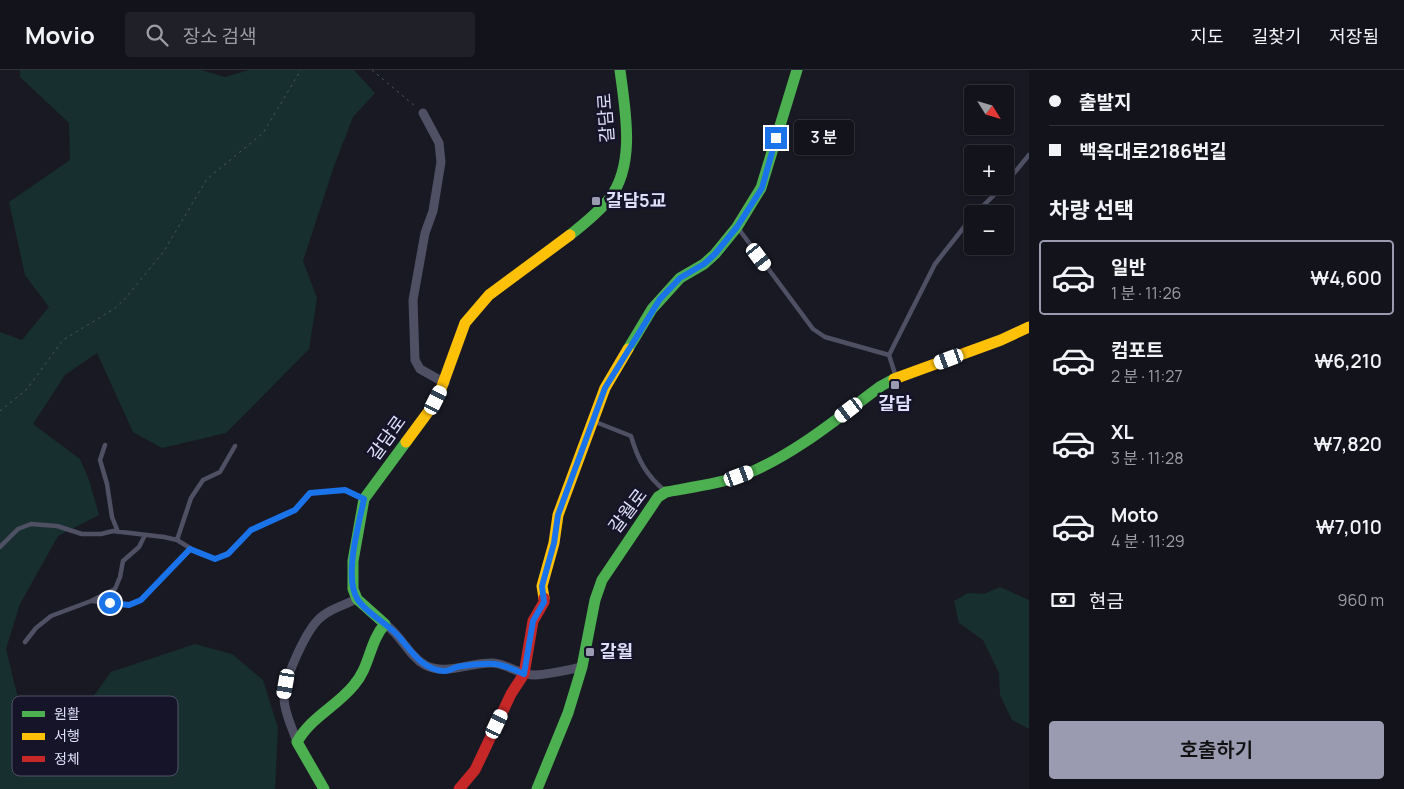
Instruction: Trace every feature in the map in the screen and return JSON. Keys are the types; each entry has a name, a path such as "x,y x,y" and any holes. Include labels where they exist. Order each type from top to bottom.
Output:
{"street":[{"name":"갈담로","path":"357,599 353,589 353,561 364,499 436,400 445,383 465,323 489,295 598,213 617,190 626,152 624,104 620,70"},
{"path":"459,789 475,770 511,694 524,674 533,621 544,602 542,586 554,543 558,515 605,388 652,309 680,278 704,264 715,254 737,227 762,188 796,70"},
{"path":"424,113 439,143 441,162 433,211 425,233 412,312 415,360 420,369 445,383"},
{"name":"갈월로","path":"537,789 568,713 582,667 595,600 602,580 658,497 666,492 728,480 774,461 795,449 881,386 896,378 1001,340 1029,327"},
{"path":"324,789 297,742 284,698 286,684 307,636 317,621 325,614 357,599 394,631 418,660 427,666 445,671 460,666 491,663 503,664 524,674 536,676 582,667"},
{"path":"297,742 309,723 337,703 361,676 368,663 372,641 385,624"}],"lane":[{"path":"1014,173 1029,155"},
{"path":"985,205 994,195"},
{"path":"737,227 812,329 825,337 889,354"},
{"path":"896,378 889,354 935,264 964,227"},
{"path":"592,421 631,436 644,471 666,492"},
{"path":"105,445 100,460 107,484 112,517 118,532"},
{"path":"177,540 191,498 203,480 220,472 235,446"},
{"path":"0,547 18,529 31,524 57,526 82,534 118,532 177,540 190,549 215,559 228,554 251,530 295,510 310,493 345,490 364,499"},
{"path":"25,642 36,628 51,616 91,601 115,589 120,577 123,561 139,547 145,535"},
{"path":"91,601 129,605 141,600 190,549"}],"path":[{"path":"0,411 27,389 63,340 114,309 124,300 164,251 207,179 259,137 302,70"},
{"path":"372,70 424,113"}],"green space":[{"path":"20,70 201,70 225,77 249,70 354,70 375,93 353,117 334,166 303,261 317,298 309,349 226,433 162,448 133,432 97,353 65,375 33,424 80,459 89,480 99,515 58,536 20,604 6,649 19,696 12,696 12,776 178,776 178,696 94,696 111,672 195,644 232,654 263,680 278,728 275,789 0,789 0,332 22,340 49,307 25,275 9,202 70,160 69,123 20,77"},
{"path":"1000,587 1029,600 1029,729 1012,720 1000,695 999,673 983,640 959,623 954,601 968,593 984,594"}],"traffic: fast":[{"path":"570,235 596,213 610,198 618,184 623,169 627,136 620,70"},
{"path":"628,349 652,309 680,278 704,264 715,254 737,227 761,188 797,70"},
{"path":"537,789 568,713 582,667 595,600 602,580 658,497 666,492 731,479 769,464 802,444 881,386 894,379"},
{"path":"324,789 297,742 309,726 354,685 385,624 357,599 353,589 353,561 364,499 406,442"}],"traffic: slow":[{"path":"406,442 437,400 465,323 489,295 570,235"},
{"path":"894,379 1001,340 1029,327"},
{"path":"544,598 542,586 554,543 558,515 605,388 628,349"}],"traffic: jam":[{"path":"459,789 475,770 511,694 524,674 533,621 544,602 544,598"}],"place":[{"name":"갈담5교","path":"596,201"},
{"name":"갈담","path":"895,385"},
{"name":"갈월","path":"590,652"}],"route":[{"path":"110,603 129,605 141,600 173,569 190,549 215,559 228,554 251,530 295,510 310,493 345,490 364,499 353,561 352,578 353,589 357,599 366,609 394,631 418,660 427,666 445,671 460,666 491,663 503,664 524,674 533,621 544,602 542,586 554,543 558,515 605,388 652,309 660,299 680,278 704,264 715,254 737,227 762,188 776,138"}]}
